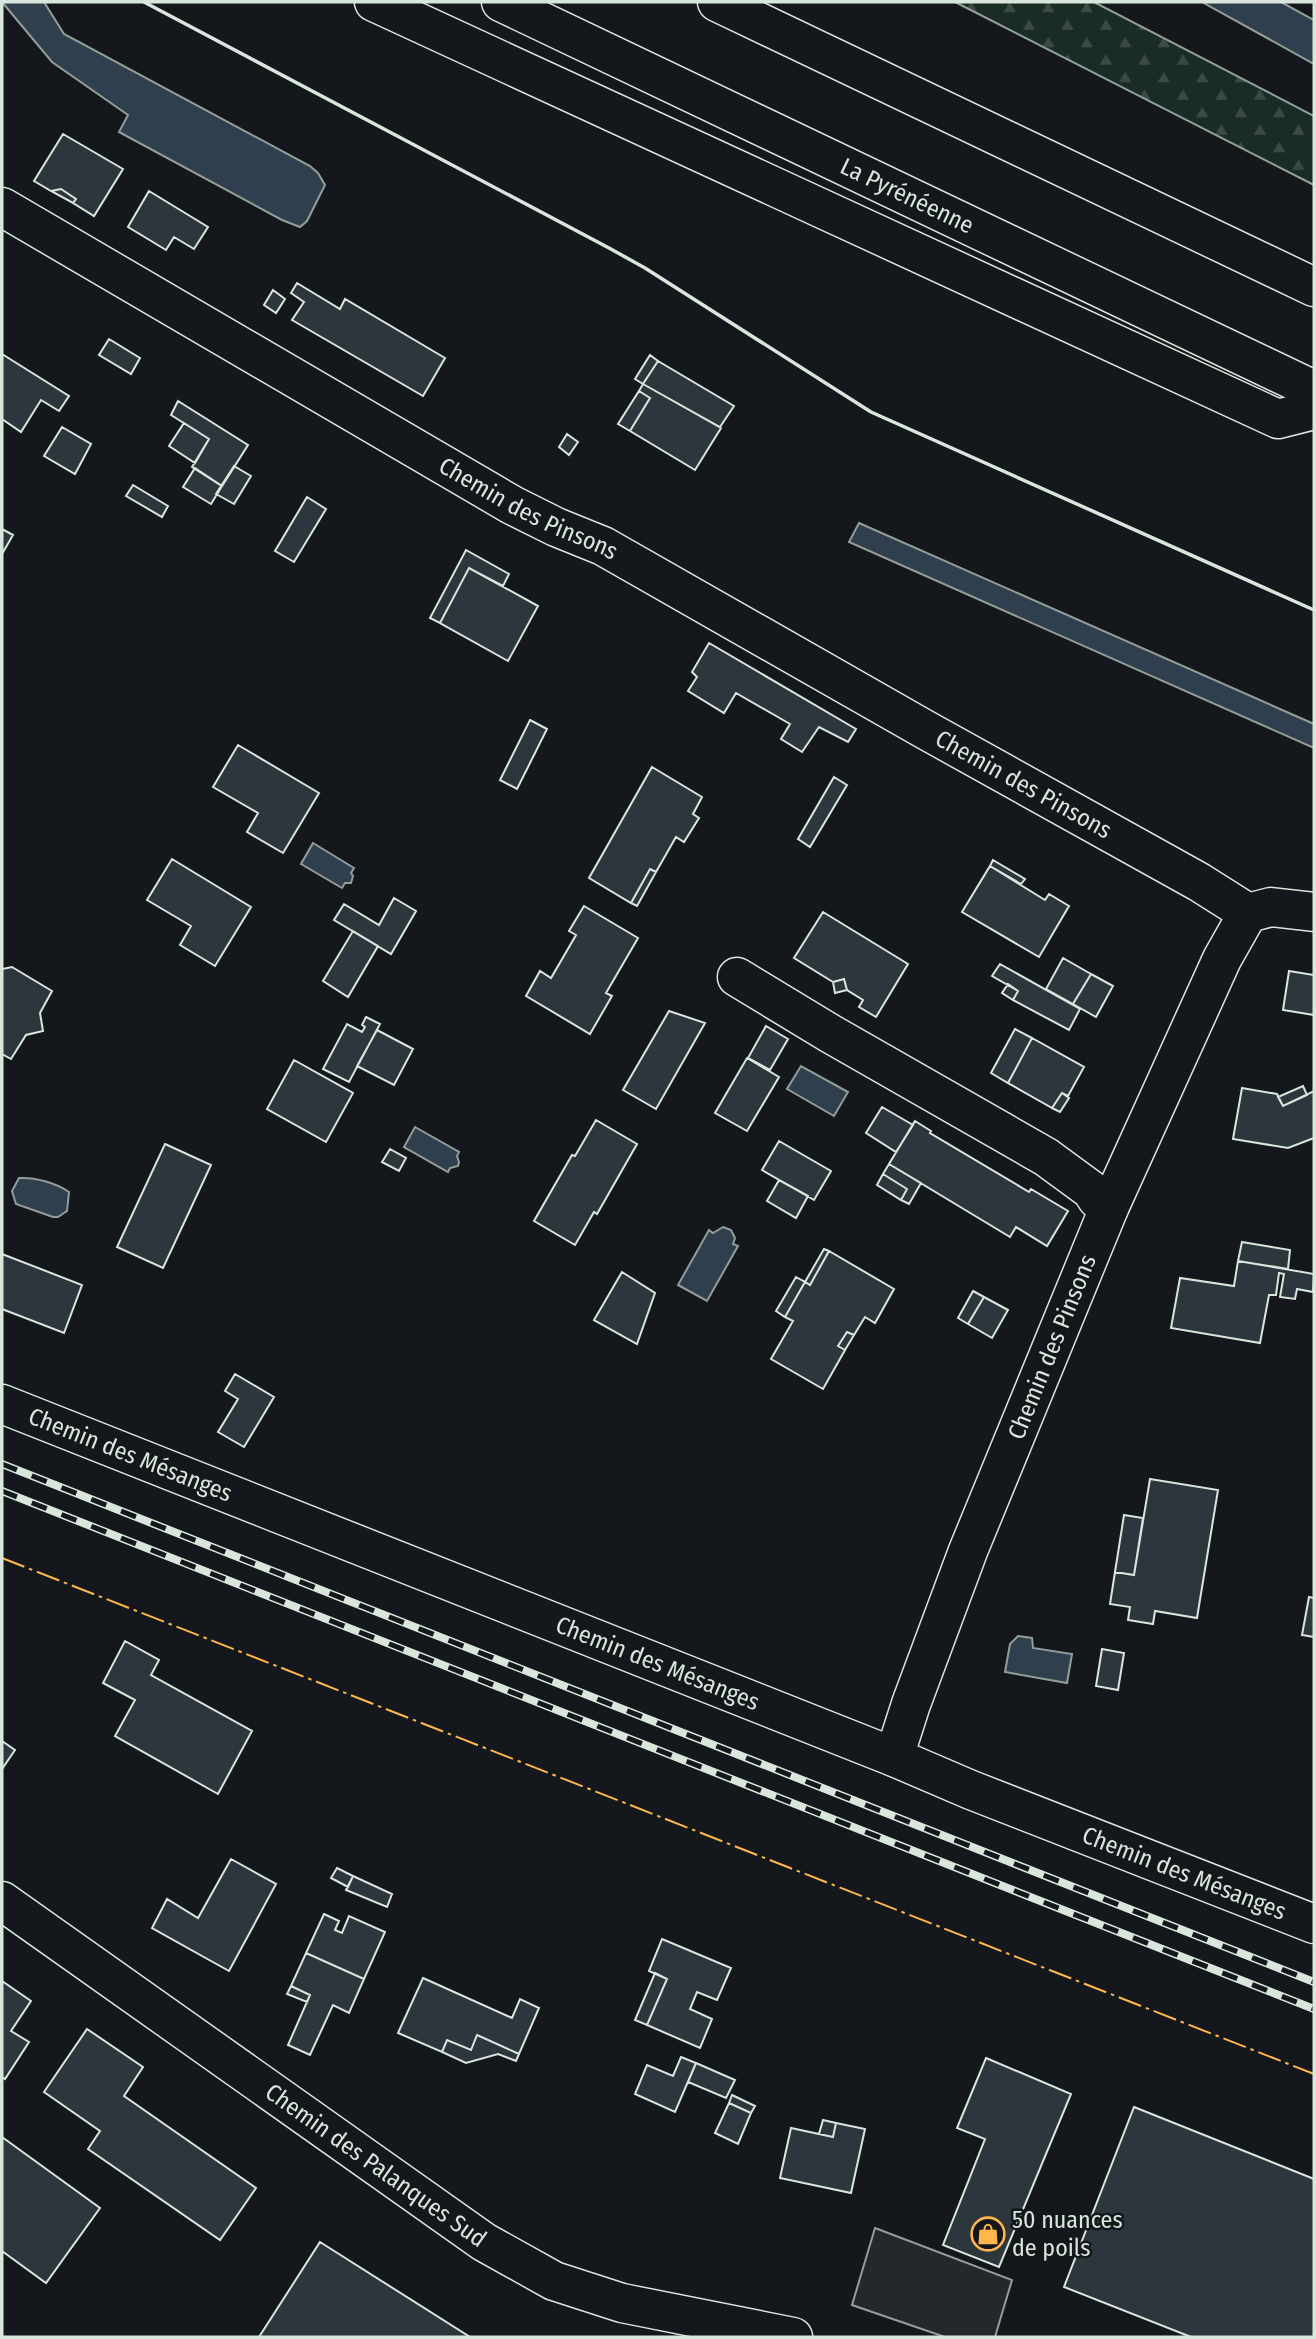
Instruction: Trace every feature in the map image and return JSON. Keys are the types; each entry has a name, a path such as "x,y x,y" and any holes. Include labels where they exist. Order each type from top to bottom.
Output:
{"main road":[{"path":"374,2 1278,419 1314,410"},
{"name":"La Pyrénéenne","path":"501,2 1314,390"},
{"path":"717,2 1314,288"},
{"path":"763,2 789,36"},
{"name":"Chemin des Pinsons","path":"2,207 512,505 556,527 603,545 1199,882 1248,913 1222,959 1109,1208 968,1551 894,1757"},
{"path":"1248,913 1271,907 1314,912"},
{"path":"737,977 1046,1157 1091,1190 1097,1199 1109,1208"},
{"name":"Chemin des Mésanges","path":"2,1404 1314,1924"},
{"name":"Chemin des Palanques Sud","path":"2,1902 484,2242 554,2281 697,2328 793,2337"}],"green space":[{"path":"955,2 1094,2 1314,116 1314,185"}],"shaded area":[{"path":"875,2228 1012,2280 995,2337 945,2337 852,2305"}],"water":[{"path":"2,2 44,2 64,34 310,166 325,185 307,221 300,227 282,220 119,132 128,115 52,62"},
{"path":"1202,2 1281,2 1314,20 1314,64"},
{"path":"859,523 1314,724 1314,748 849,542"},
{"path":"313,843 354,868 351,883 345,883 342,888 301,864"},
{"path":"801,1066 848,1092 834,1116 787,1089"},
{"path":"415,1127 459,1152 458,1166 450,1168 448,1172 404,1147"},
{"path":"19,1178 45,1181 69,1192 67,1211 53,1217 16,1204 12,1191"},
{"path":"723,1227 731,1230 735,1238 733,1244 738,1246 707,1301 678,1285 709,1230 713,1233"},
{"path":"1018,1636 1032,1638 1033,1648 1072,1654 1067,1683 1005,1672 1010,1644"}],"building":[{"path":"63,134 123,169 94,216 73,203 76,199 61,189 51,191 34,181"},
{"path":"61,189 76,199 73,203 51,191"},
{"path":"149,191 208,227 194,249 174,237 166,250 128,227"},
{"path":"297,283 340,309 345,299 445,358 423,396 292,320 304,302 291,293"},
{"path":"273,290 285,299 276,313 264,305"},
{"path":"109,339 140,358 131,374 99,355"},
{"path":"2,354 69,396 59,411 41,400 21,432 2,419"},
{"path":"650,355 658,361 643,384 635,379"},
{"path":"658,361 734,406 720,427 643,384"},
{"path":"643,384 721,428 695,470 630,431 650,398 639,391"},
{"path":"639,391 650,398 630,431 618,424"},
{"path":"178,401 248,445 222,486 192,467 209,439 171,415"},
{"path":"184,423 209,439 195,463 169,446"},
{"path":"62,427 91,444 75,474 44,456"},
{"path":"567,434 578,442 569,455 559,447"},
{"path":"234,466 251,476 234,504 216,494"},
{"path":"195,468 222,486 211,504 183,487"},
{"path":"133,485 168,506 162,517 126,496"},
{"path":"307,497 326,509 294,562 275,551"},
{"path":"2,529 13,535 2,554"},
{"path":"466,550 509,574 503,586 469,568 440,623 430,618"},
{"path":"469,568 538,606 508,661 440,623"},
{"path":"709,643 856,729 848,742 819,727 802,752 781,739 790,724 736,693 724,713 688,691 697,677 692,672"},
{"path":"530,720 547,729 517,789 500,780"},
{"path":"238,745 319,793 283,853 247,832 258,813 213,787"},
{"path":"652,767 702,797 693,814 699,818 684,842 676,837 656,872 650,869 631,903 589,878"},
{"path":"834,777 847,785 810,847 798,839"},
{"path":"172,859 251,907 215,966 180,945 191,926 147,900"},
{"path":"993,860 1025,879 1021,884 990,866"},
{"path":"990,866 1045,900 1049,894 1069,906 1039,957 962,912"},
{"path":"650,869 656,872 637,906 631,903"},
{"path":"394,898 416,911 391,954 334,920 344,904 379,925"},
{"path":"584,906 638,938 606,993 612,996 590,1034 526,996 540,971 551,978 576,935 569,931"},
{"path":"823,912 908,964 876,1017 859,1007 863,1000 847,990 844,979 833,982 794,958"},
{"path":"353,931 378,946 348,997 323,981"},
{"path":"1063,958 1091,974 1073,1004 1046,989"},
{"path":"1000,964 1080,1009 1069,1030 1013,1000 1018,991 992,976"},
{"path":"12,967 52,991 40,1013 43,1031 26,1035 11,1059 2,1054 2,969"},
{"path":"1289,971 1314,975 1314,1015 1283,1010"},
{"path":"1091,974 1113,986 1096,1017 1073,1004"},
{"path":"844,979 847,990 835,993 833,982"},
{"path":"1008,984 1018,991 1013,1000 1002,993"},
{"path":"669,1011 705,1023 656,1109 623,1090"},
{"path":"366,1017 380,1024 349,1082 323,1069 347,1024 362,1032"},
{"path":"766,1026 788,1039 770,1070 748,1058"},
{"path":"1015,1029 1032,1038 1008,1083 991,1073"},
{"path":"377,1030 413,1049 394,1085 357,1066"},
{"path":"1032,1038 1084,1067 1068,1096 1062,1093 1052,1108 1008,1083"},
{"path":"747,1058 779,1077 747,1131 715,1113"},
{"path":"294,1060 353,1093 326,1142 267,1109"},
{"path":"1303,1086 1307,1095 1283,1106 1278,1097"},
{"path":"1242,1088 1277,1094 1283,1106 1314,1091 1314,1138 1288,1148 1233,1139"},
{"path":"1062,1093 1069,1098 1060,1112 1052,1108"},
{"path":"882,1107 913,1125 896,1152 866,1133"},
{"path":"596,1120 637,1144 597,1214 594,1212 575,1245 534,1221 572,1155 575,1156"},
{"path":"915,1121 931,1131 930,1133 1029,1192 1031,1189 1068,1211 1047,1246 1016,1227 1010,1237 889,1164"},
{"path":"779,1141 831,1171 814,1200 762,1170"},
{"path":"165,1144 211,1165 163,1268 117,1247"},
{"path":"390,1149 406,1158 399,1171 382,1162"},
{"path":"889,1164 921,1183 909,1204 901,1200 907,1189 883,1174"},
{"path":"883,1174 907,1189 901,1200 877,1185"},
{"path":"779,1180 808,1196 796,1218 767,1201"},
{"path":"1242,1242 1290,1250 1288,1269 1238,1261"},
{"path":"824,1249 829,1251 810,1285 805,1282"},
{"path":"829,1251 894,1289 875,1323 865,1317 854,1335 847,1332 838,1346 845,1350 823,1389 771,1359 793,1321 785,1317 805,1282 810,1285"},
{"path":"2,1254 82,1285 64,1333 2,1309"},
{"path":"1238,1261 1314,1274 1313,1292 1297,1289 1295,1299 1280,1297 1284,1274 1279,1273 1276,1295 1269,1295 1260,1343 1171,1328 1180,1278 1234,1286"},
{"path":"622,1272 655,1293 637,1344 594,1320"},
{"path":"796,1277 805,1282 785,1317 776,1311"},
{"path":"973,1291 984,1297 968,1324 958,1318"},
{"path":"984,1297 1008,1310 992,1338 968,1324"},
{"path":"847,1332 854,1335 845,1350 838,1346"},
{"path":"235,1374 274,1397 244,1447 218,1432 238,1399 225,1391"},
{"path":"1150,1479 1218,1490 1197,1618 1155,1611 1153,1624 1128,1620 1130,1607 1110,1604 1115,1572 1134,1575"},
{"path":"1124,1515 1143,1518 1134,1575 1115,1572"},
{"path":"1309,1597 1314,1598 1314,1637 1302,1635"},
{"path":"125,1641 159,1660 151,1675 252,1731 218,1794 115,1736 135,1700 103,1683"},
{"path":"1102,1649 1124,1653 1118,1690 1096,1686"},
{"path":"2,1741 15,1750 2,1769"},
{"path":"231,1859 276,1884 229,1971 152,1928 167,1899 198,1918"},
{"path":"337,1868 353,1876 348,1887 331,1878"},
{"path":"353,1876 392,1894 387,1907 346,1890"},
{"path":"324,1914 339,1921 335,1930 342,1933 349,1916 385,1932 364,1979 306,1953"},
{"path":"662,1939 731,1968 717,2000 697,1992 690,2009 712,2019 700,2048 647,2025 667,1979 649,1971"},
{"path":"306,1953 364,1979 349,2013 333,2005 310,2055 288,2045 310,1995 291,1986"},
{"path":"655,1973 667,1979 647,2025 635,2020"},
{"path":"423,1978 512,2018 520,1999 539,2008 519,2054 477,2035 471,2050 447,2040 442,2052 398,2033"},
{"path":"2,1981 31,2001 11,2031 29,2042 5,2079 2,2077"},
{"path":"291,1986 310,1995 307,2002 287,1994"},
{"path":"87,2029 143,2067 124,2096 256,2188 220,2240 88,2149 100,2131 44,2092"},
{"path":"477,2035 519,2054 516,2061 498,2054 466,2063 442,2052 447,2040 471,2050"},
{"path":"681,2057 696,2063 675,2112 635,2094 647,2065 673,2076"},
{"path":"986,2058 1071,2094 999,2267 943,2245 985,2139 957,2128"},
{"path":"696,2063 735,2080 726,2098 688,2082"},
{"path":"732,2095 755,2106 751,2113 729,2103"},
{"path":"729,2103 751,2113 738,2144 715,2133"},
{"path":"1134,2107 1314,2179 1314,2337 1191,2337 1064,2287"},
{"path":"823,2120 836,2123 833,2137 819,2134"},
{"path":"836,2123 865,2129 851,2193 780,2178 791,2128 833,2137"},
{"path":"2,2137 100,2208 46,2283 2,2251"},
{"path":"320,2242 470,2337 259,2337"}],"railway":[{"path":"2,1464 1314,1982"},
{"path":"2,1491 1314,2009"}],"wall":[{"path":"144,2 645,268 871,412 1314,610"}],"power":[{"path":"2,1558 1314,2074"}],"place":[{"name":"50 nuances de poils","path":"988,2234"}]}
